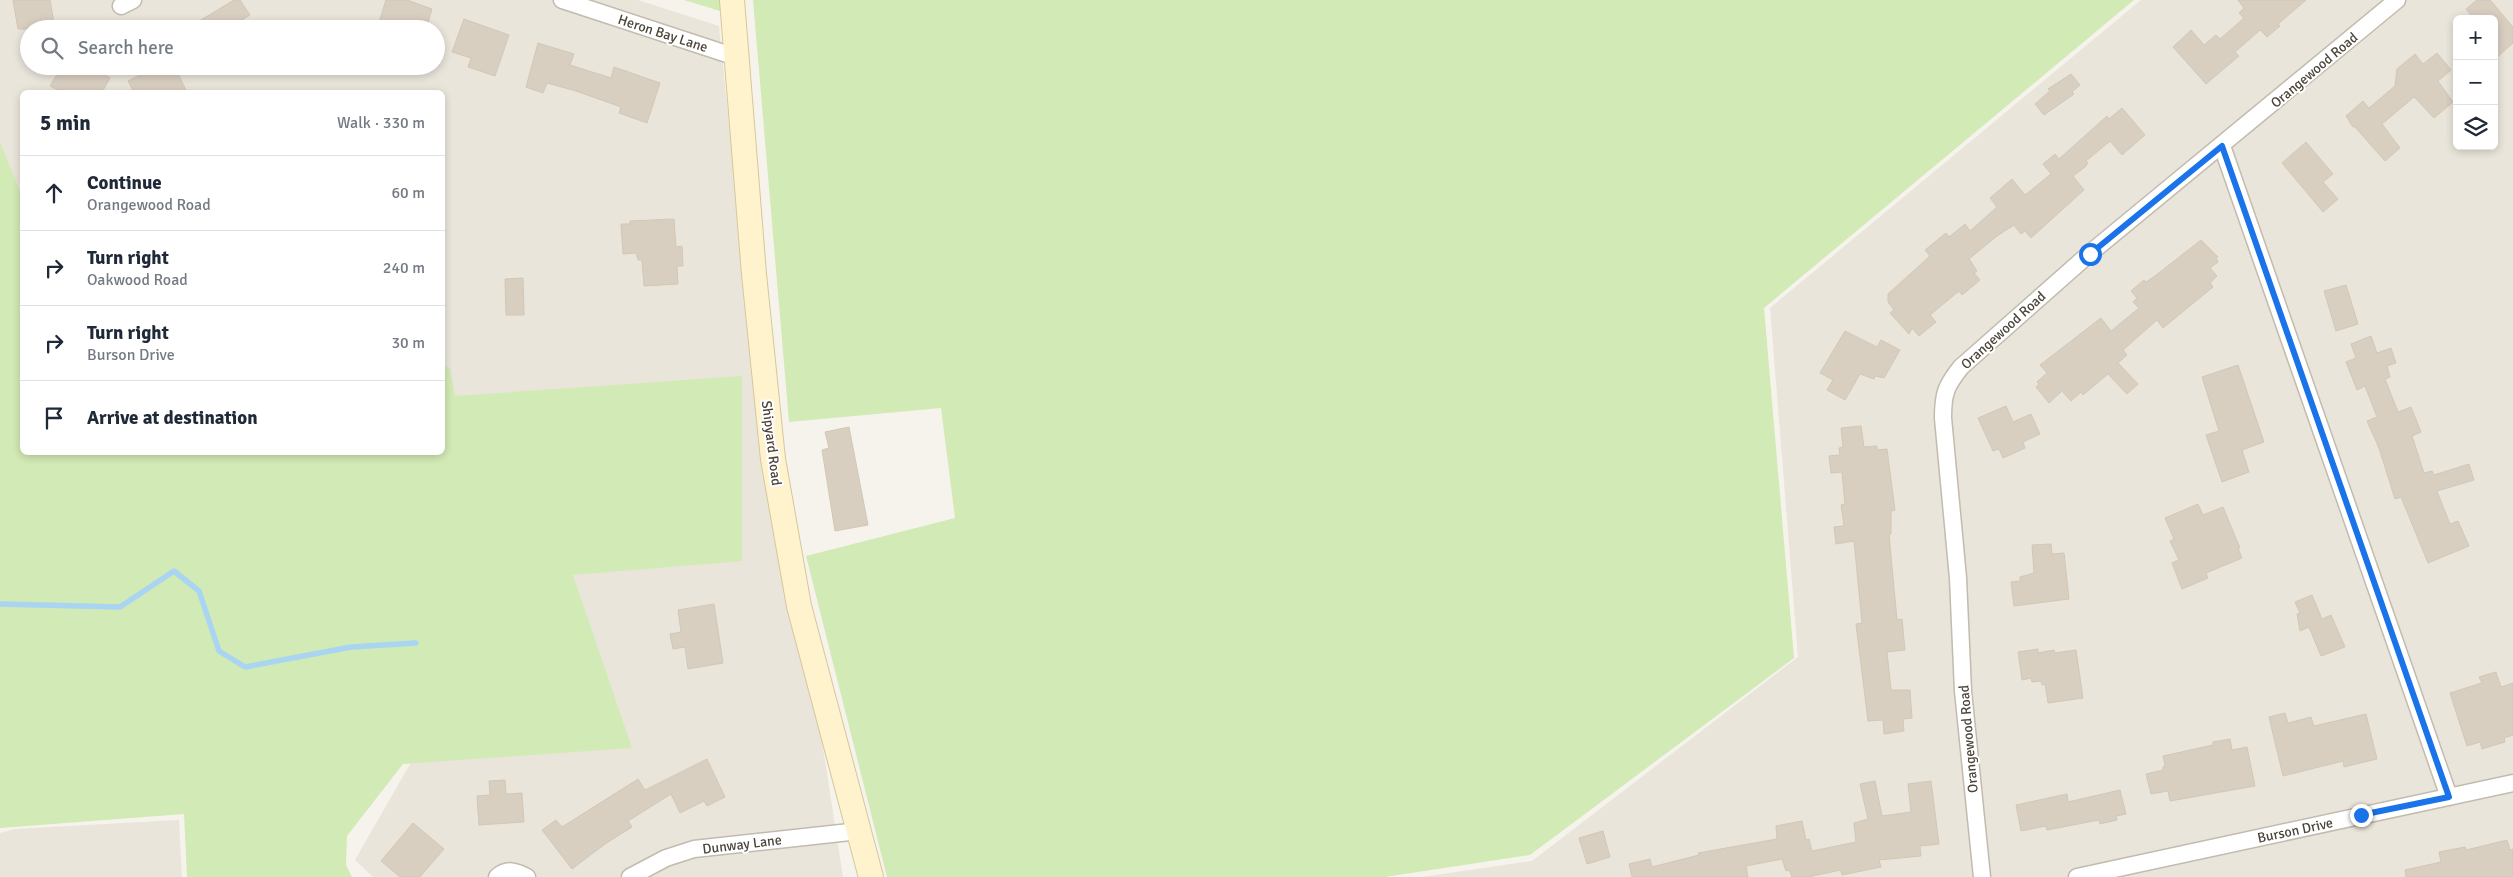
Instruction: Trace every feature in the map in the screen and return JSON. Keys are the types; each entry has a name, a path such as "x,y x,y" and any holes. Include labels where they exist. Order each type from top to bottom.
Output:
{"street":[{"name":"Heron Bay Lane","path":"562,0 736,57"},
{"name":"Shipyard Road","path":"732,0 754,274 774,468 799,606 871,877"},
{"name":"Orangewood Road","path":"1982,877 1963,691 1958,578 1943,397 1947,384 1961,366 2090,254 2397,0"},
{"path":"2222,146 2449,797"},
{"name":"Burson Drive","path":"2077,877 2513,783"},
{"name":"Dunway Lane","path":"637,875 666,858 694,849 859,831"},
{"path":"497,877 508,871 517,872 527,877"}],"shaded area":[{"path":"0,0 638,0 719,26 765,480 821,735 843,877 373,877 355,860 410,764 394,455 445,455 445,90 20,90 20,201 0,203"},
{"path":"2141,0 2513,0 2513,877 1422,877 1532,861 1798,657 1770,308"},
{"path":"179,820 182,877 0,877 0,833 15,829"}],"green space":[{"path":"684,0 720,0 720,11"},
{"path":"753,0 2134,0 1764,308 1794,658 1530,855 1385,877 887,877 806,556 955,518 941,408 789,422"},
{"path":"0,142 20,191 20,455 445,455 445,366 450,368 455,396 742,376 742,561 573,575 632,748 403,764 347,836 346,865 352,877 187,877 184,814 0,828"}],"building":[{"path":"13,0 50,0 53,20 20,20 20,29 18,29"},
{"path":"234,0 240,0 250,15 242,20 201,20"},
{"path":"386,0 407,0 432,9 429,20 380,20"},
{"path":"2238,0 2306,0 2278,24 2280,26 2267,37 2260,30 2235,52 2239,56 2206,84 2173,47 2191,30 2204,45 2216,35 2220,39 2244,18 2239,13 2244,8"},
{"path":"2477,0 2490,0 2513,27 2513,43 2498,56 2498,15 2471,15 2466,9"},
{"path":"464,19 509,35 495,76 468,67 471,58 452,52"},
{"path":"538,43 574,54 570,65 611,78 614,67 660,83 647,123 619,113 621,107 576,91 547,83 543,93 526,87"},
{"path":"2437,53 2451,70 2438,81 2453,102 2434,118 2414,97 2382,124 2400,148 2385,161 2353,127 2346,116 2363,101 2369,108 2395,86 2397,69 2415,54 2423,64"},
{"path":"2071,74 2080,85 2072,92 2074,94 2044,115 2035,104 2050,91 2048,89"},
{"path":"57,75 105,75 110,78 103,90 58,90 50,86"},
{"path":"140,75 178,75 186,90 133,90 128,81"},
{"path":"2122,108 2145,135 2122,155 2110,141 2086,161 2088,163 2085,167 2073,176 2084,190 2031,238 2025,231 2021,234 2014,225 1969,259 1977,271 1974,273 1980,280 1962,295 1959,291 1930,315 1936,322 1919,336 1912,328 1909,334 1890,313 1894,310 1888,302 1888,294 1930,256 1925,250 1946,233 1949,237 1965,224 1970,231 1997,207 1990,198 2012,179 2025,195 2051,174 2043,164 2055,154 2059,159 2107,116 2109,119"},
{"path":"2306,142 2333,174 2323,182 2338,199 2323,212 2282,163"},
{"path":"674,219 676,247 682,246 683,266 677,266 678,284 644,286 642,260 638,260 636,253 623,254 621,224 630,224 630,221"},
{"path":"2201,240 2218,257 2216,258 2218,262 2210,268 2217,276 2210,283 2213,287 2163,328 2157,320 2123,350 2127,355 2118,363 2138,384 2127,394 2108,374 2083,395 2081,392 2071,401 2062,391 2049,403 2036,387 2039,384 2037,382 2047,373 2040,365 2101,318 2111,331 2139,308 2133,302 2137,298 2131,291 2144,280 2146,282 2155,276"},
{"path":"523,278 524,315 506,315 505,279"},
{"path":"2346,285 2358,324 2336,331 2324,291"},
{"path":"1845,331 1877,347 1881,340 1900,350 1884,378 1875,376 1874,379 1860,374 1845,400 1827,390 1833,380 1820,373"},
{"path":"2371,336 2377,353 2391,348 2396,363 2387,366 2390,377 2385,379 2398,412 2411,407 2421,432 2412,436 2424,473 2432,471 2434,475 2469,464 2474,480 2437,491 2450,524 2458,521 2469,546 2428,563 2401,497 2395,499 2379,448 2367,421 2377,417 2365,386 2357,390 2346,362 2356,358 2351,344"},
{"path":"2238,365 2264,442 2242,450 2249,472 2222,482 2206,435 2219,431 2202,377"},
{"path":"2006,406 2013,422 2031,414 2040,434 2023,442 2025,448 2003,458 1999,449 1993,451 1978,418"},
{"path":"1861,426 1864,447 1877,446 1877,450 1887,449 1895,510 1891,511 1891,534 1889,535 1897,620 1902,619 1905,650 1887,652 1891,690 1910,690 1912,718 1903,719 1904,731 1884,734 1883,720 1868,721 1856,624 1862,623 1854,541 1836,544 1834,527 1844,526 1841,505 1845,504 1842,472 1831,473 1829,456 1840,455 1839,448 1843,447 1841,428"},
{"path":"849,427 868,525 835,531 822,450 829,448 825,432"},
{"path":"2198,504 2203,515 2223,507 2240,548 2238,548 2242,558 2206,573 2208,578 2182,589 2172,563 2179,560 2170,541 2174,539 2165,518"},
{"path":"2051,544 2052,554 2064,553 2069,599 2014,606 2011,582 2020,581 2020,577 2034,573 2032,545"},
{"path":"2312,595 2322,619 2331,615 2345,647 2321,656 2309,627 2300,631 2297,614 2300,613 2295,602"},
{"path":"714,604 723,663 688,669 685,647 673,649 670,634 681,632 678,610"},
{"path":"2038,649 2038,653 2054,650 2055,653 2076,650 2083,698 2048,703 2045,684 2042,685 2041,681 2032,682 2031,678 2022,680 2018,652"},
{"path":"2496,672 2501,687 2513,683 2513,735 2504,738 2505,742 2482,749 2480,742 2467,746 2450,693 2482,683 2479,677"},
{"path":"2285,713 2288,723 2311,717 2314,726 2366,714 2377,759 2344,767 2343,761 2283,776 2269,717"},
{"path":"2230,739 2232,750 2247,747 2255,786 2170,801 2168,791 2151,794 2146,774 2163,770 2165,766 2163,756 2213,745 2213,742"},
{"path":"707,759 725,797 707,806 704,801 680,813 671,794 628,821 632,827 605,844 572,869 542,830 556,820 562,827 638,779 645,790"},
{"path":"505,780 506,794 522,793 524,822 479,825 477,796 490,795 489,781"},
{"path":"1875,781 1882,816 1911,812 1908,784 1931,781 1939,844 1920,846 1921,856 1879,860 1881,867 1842,875 1841,870 1808,877 1792,877 1789,870 1786,871 1782,859 1746,866 1748,877 1632,877 1629,864 1650,859 1652,867 1699,855 1698,853 1777,839 1776,826 1802,821 1806,840 1809,839 1812,851 1856,842 1854,823 1868,819 1860,784"},
{"path":"2120,790 2126,814 2116,816 2117,820 2100,824 2099,820 2047,830 2046,826 2021,831 2016,805 2067,794 2068,802"},
{"path":"413,823 444,849 420,877 400,877 381,861"},
{"path":"1603,831 1610,857 1587,864 1579,838"},
{"path":"2507,840 2510,850 2513,849 2513,877 2406,877 2405,870 2441,862 2439,852 2465,847 2466,850"}],"waterway":[{"path":"0,604 120,607 174,571 199,591 219,651 245,667 351,647 416,643"}],"route":[{"path":"2090,254 2222,146 2449,797 2361,815"}]}
